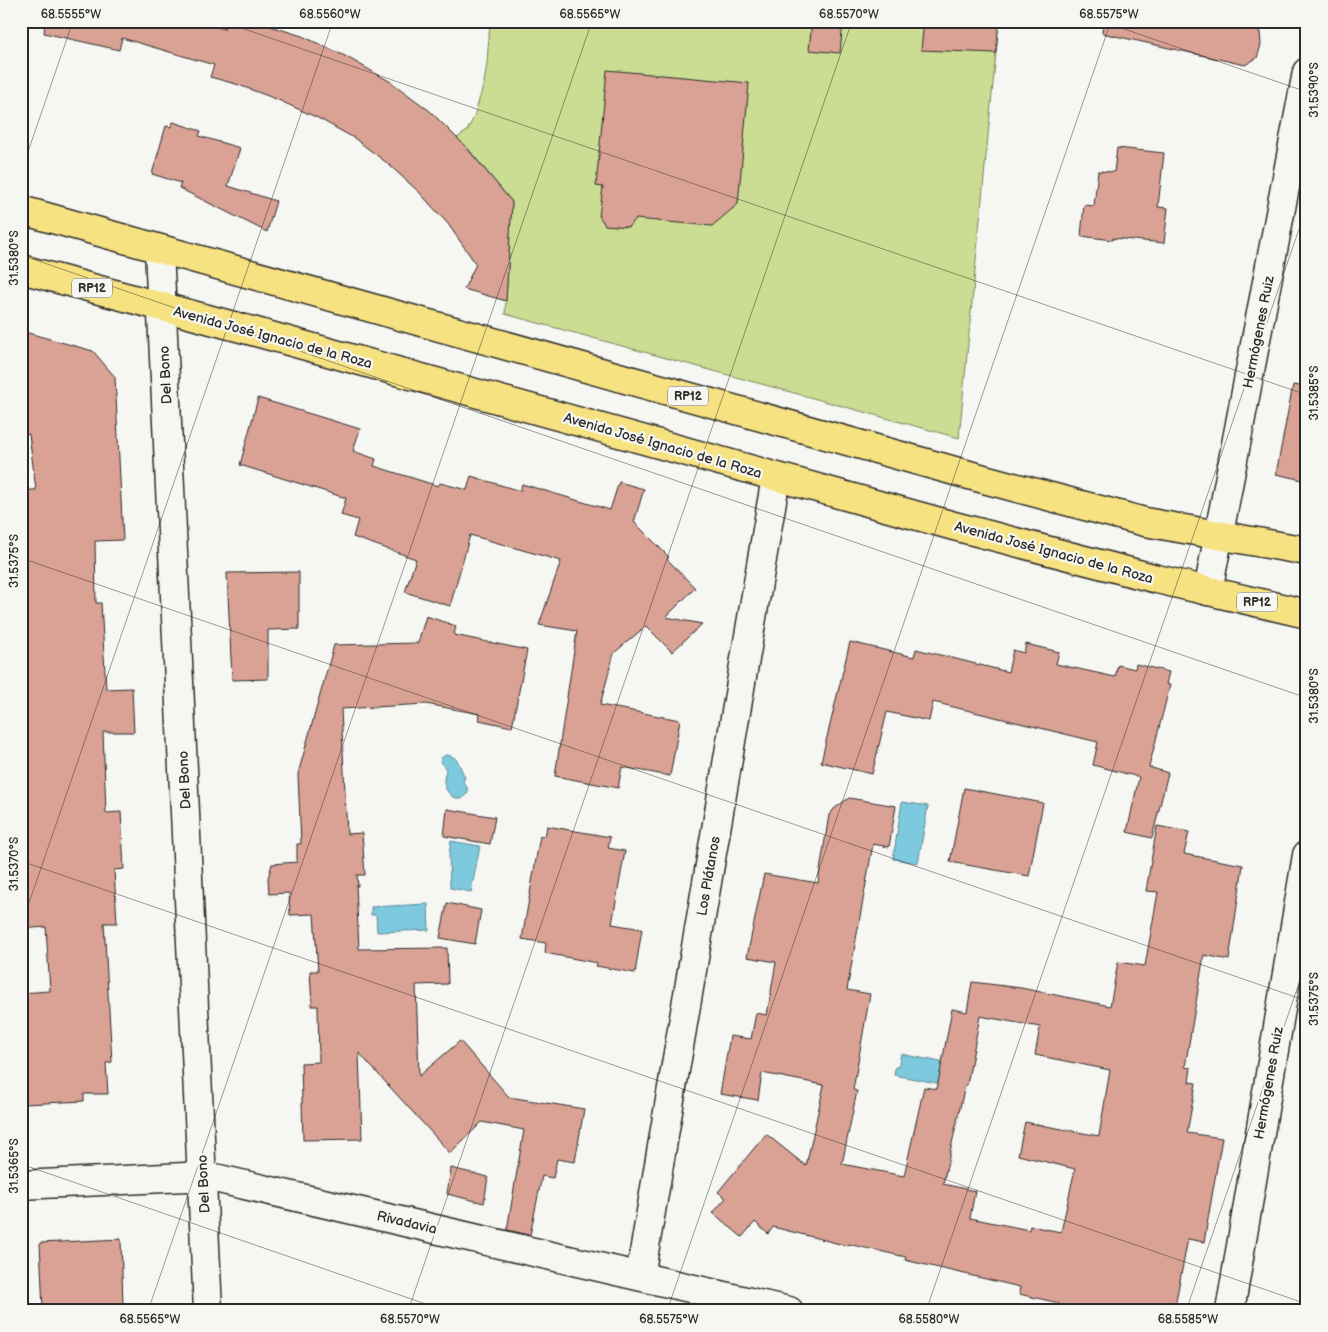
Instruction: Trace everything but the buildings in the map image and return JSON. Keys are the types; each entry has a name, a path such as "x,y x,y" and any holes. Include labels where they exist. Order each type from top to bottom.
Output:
{"main road":[{"name":"RP12","path":"21,210 1099,510 1145,522 1307,551"},
{"name":"Avenida José Ignacio de la Roza","path":"21,269 162,306 963,529 1307,614"}],"street":[{"name":"Hermógenes Ruiz","path":"1208,591 1307,72"},
{"name":"Del Bono","path":"159,249 208,1311"},
{"name":"Los Plátanos","path":"640,1276 776,476"},
{"name":"Hermógenes Ruiz","path":"1230,1311 1307,855"},
{"name":"Rivadavia","path":"21,1186 202,1176 215,1178 789,1311"}],"green space":[{"path":"490,21 999,21 959,438 505,314 512,202 466,146 457,138 467,131 474,117 484,83"}],"water":[{"path":"446,755 457,760 465,777 463,782 468,792 462,799 451,796 445,787 446,769 440,762 441,758"},
{"path":"902,802 928,806 918,863 893,859"},
{"path":"451,841 480,846 471,892 450,888 449,855"},
{"path":"428,904 429,930 377,932 376,915 371,915 371,907"},
{"path":"901,1054 946,1063 942,1084 894,1075 895,1067 898,1067"}]}
